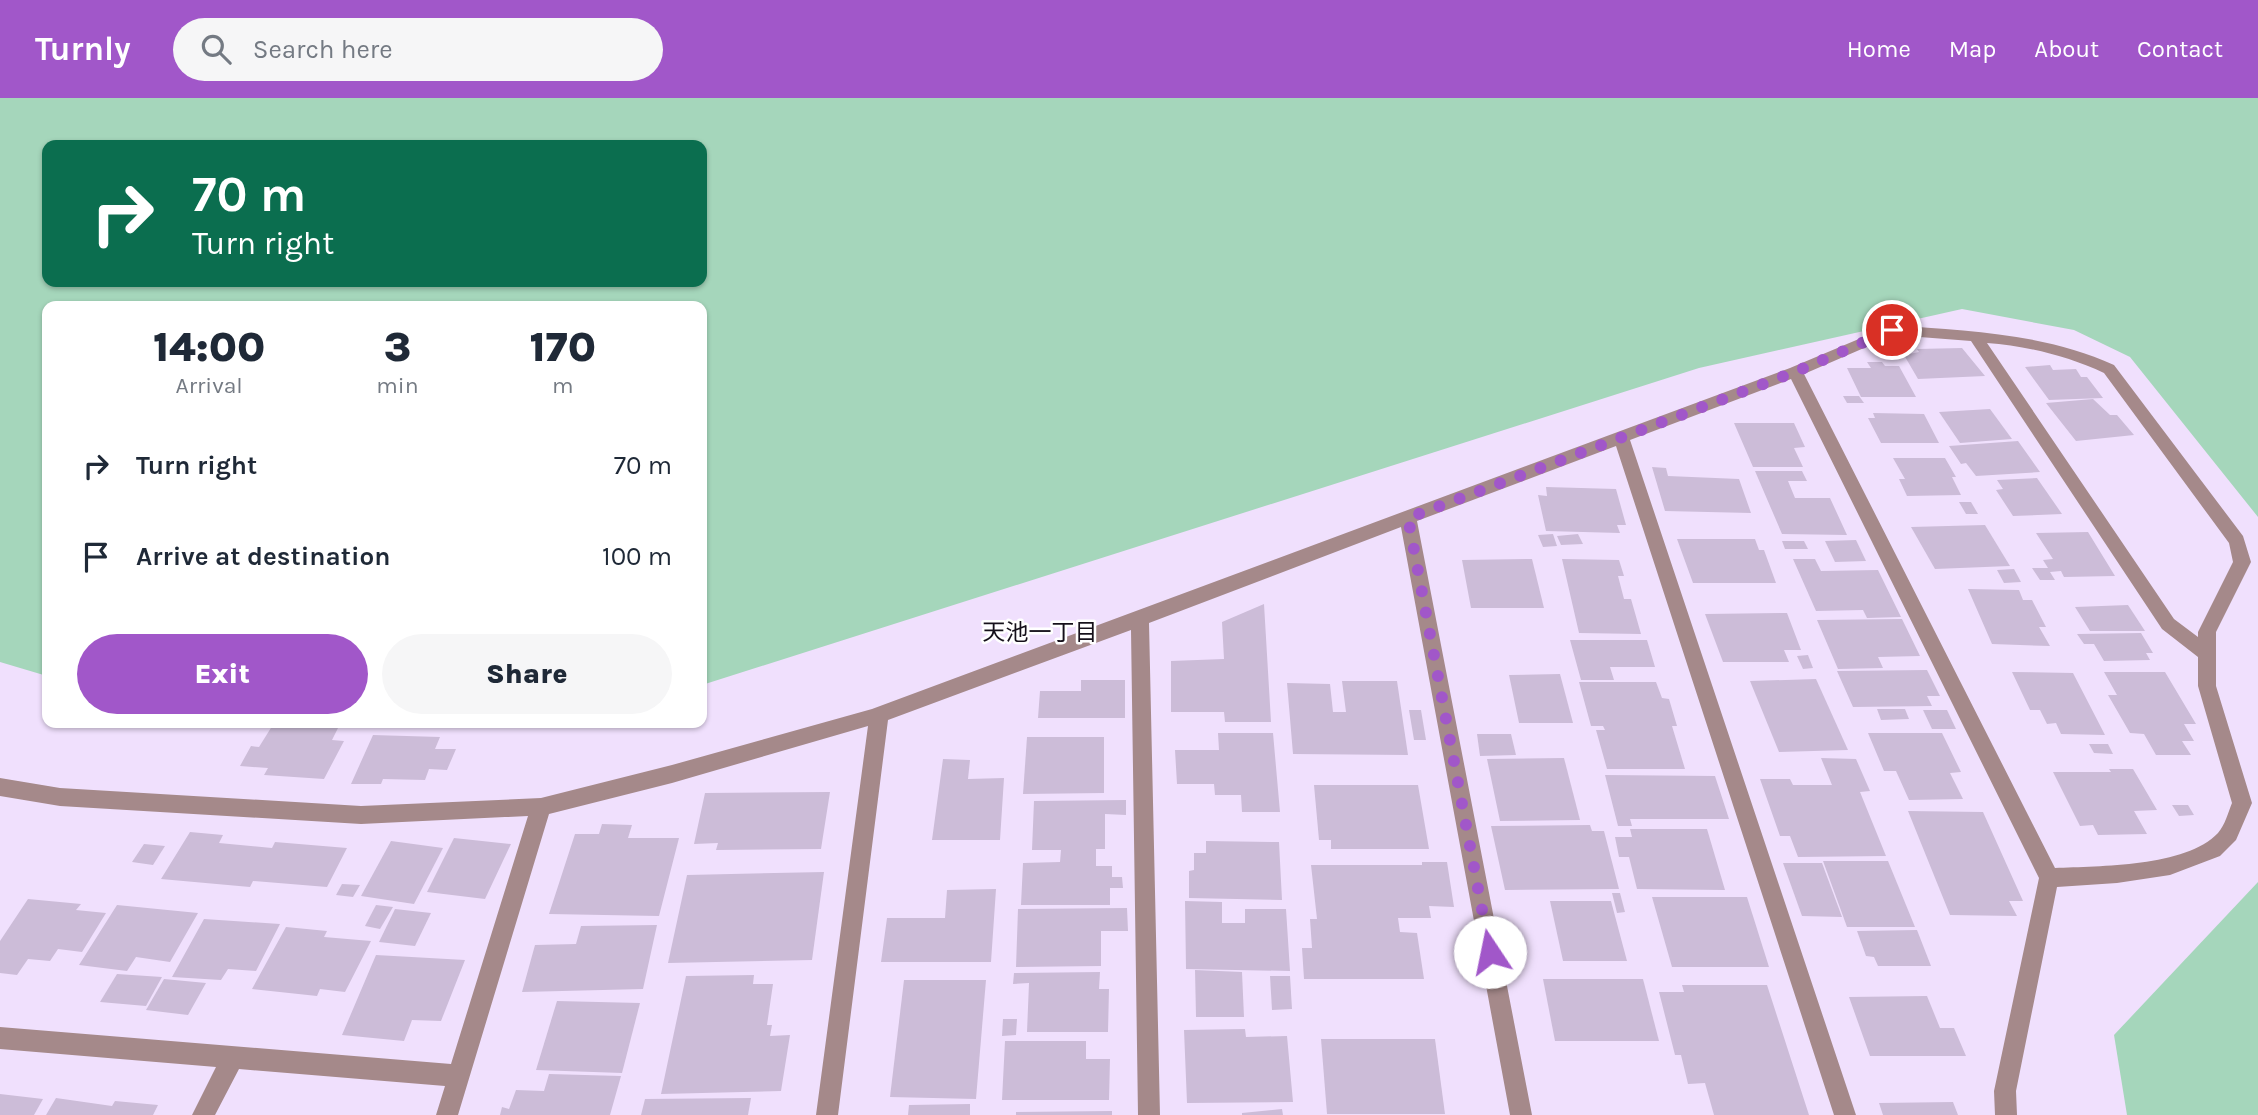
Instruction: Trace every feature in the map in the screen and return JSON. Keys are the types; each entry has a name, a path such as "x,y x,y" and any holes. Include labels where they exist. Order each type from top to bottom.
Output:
{"street":[{"path":"0,788 60,797 361,815 541,807 672,774 879,714 1140,619 1795,372 1892,330 2014,340 2090,360 2109,369 2237,541 2242,562 2207,632 2207,686 2242,803 2226,839 2199,859 2110,875 2049,878"},
{"path":"1976,337 2168,624 2207,654"},
{"path":"1795,372 2049,878 2005,1091 2006,1115"},
{"path":"1621,436 1845,1115"},
{"path":"1408,518 1521,1115"},
{"path":"1140,619 1149,1115"},
{"path":"827,1115 879,714"},
{"path":"447,1115 541,807"},
{"path":"0,1038 459,1076"},
{"path":"203,1115 233,1058"}],"green space":[{"path":"0,98 2258,98 2258,517 2130,357 2074,330 1962,309 1699,368 707,683 707,301 42,301 42,675 0,662"},
{"path":"2258,882 2258,1115 2127,1115 2114,1035"}],"building":[{"path":"1962,348 1985,376 1918,379 1904,355 1919,352 1917,349"},
{"path":"1867,362 1899,366 1916,397 1861,397 1847,368 1871,368"},
{"path":"2050,365 2053,370 2076,369 2081,377 2087,377 2103,398 2049,400 2025,367"},
{"path":"1843,396 1859,396 1864,403 1847,403"},
{"path":"2093,399 2110,415 2117,415 2134,435 2076,441 2046,403"},
{"path":"1990,409 2012,439 1960,443 1939,412"},
{"path":"1873,413 1924,414 1939,443 1881,443 1868,418 1875,418"},
{"path":"1734,423 1794,423 1805,447 1794,448 1803,467 1753,467"},
{"path":"2018,441 2040,472 1976,476 1966,463 1961,464 1949,446"},
{"path":"1893,458 1945,458 1956,477 1952,477 1961,495 1907,496 1899,479 1905,479"},
{"path":"1652,467 1666,468 1668,476 1739,479 1751,513 1665,511"},
{"path":"1755,471 1802,471 1807,481 1788,481 1795,498 1830,498 1847,535 1782,534"},
{"path":"2037,478 2062,514 2013,516 1996,490 2003,489 1997,480"},
{"path":"1546,487 1616,489 1626,525 1617,525 1620,533 1546,531 1538,495 1547,496"},
{"path":"1959,502 1971,502 1978,514 1966,514"},
{"path":"1985,525 2010,566 1935,569 1911,527"},
{"path":"2088,532 2115,576 2064,577 2061,571 2050,572 2055,580 2040,580 2032,568 2048,568 2043,560 2053,559 2036,533"},
{"path":"1553,534 1557,546 1543,547 1538,535"},
{"path":"1578,534 1583,544 1561,545 1557,536"},
{"path":"1677,539 1755,539 1759,550 1764,550 1776,583 1693,583"},
{"path":"1856,540 1866,561 1835,562 1825,541"},
{"path":"1782,541 1804,541 1808,549 1785,549"},
{"path":"1532,559 1544,608 1471,608 1462,560"},
{"path":"1562,559 1619,560 1624,576 1618,576 1624,599 1631,599 1641,634 1579,633"},
{"path":"1793,559 1815,559 1821,571 1878,570 1901,617 1867,618 1863,610 1816,611"},
{"path":"2014,569 2021,582 2004,583 1997,570"},
{"path":"1968,589 2019,590 2023,600 2032,600 2046,627 2039,627 2050,646 1992,644"},
{"path":"1264,604 1271,722 1225,722 1224,712 1171,712 1171,661 1224,659 1222,622"},
{"path":"2128,605 2145,631 2090,631 2075,607"},
{"path":"1787,613 1801,650 1784,650 1789,662 1723,662 1705,614"},
{"path":"1902,619 1920,656 1878,657 1883,668 1838,669 1817,620"},
{"path":"2141,633 2153,653 2146,653 2150,660 2104,661 2094,644 2084,644 2077,634"},
{"path":"1570,640 1647,640 1655,667 1610,667 1614,680 1581,680"},
{"path":"1808,655 1813,668 1803,669 1797,656"},
{"path":"1927,670 1940,696 1927,696 1932,706 1853,707 1837,671"},
{"path":"2012,672 2073,673 2105,735 2061,734 2056,723 2047,724 2040,710 2030,710"},
{"path":"2104,672 2165,672 2196,724 2184,724 2194,741 2182,741 2191,755 2156,755 2144,734 2130,733 2108,695 2117,695"},
{"path":"1560,674 1573,723 1519,723 1509,675"},
{"path":"1816,679 1848,750 1779,752 1750,681"},
{"path":"1081,680 1125,680 1125,718 1038,718 1040,691 1081,691"},
{"path":"1342,681 1397,681 1408,755 1293,754 1287,683 1330,684 1333,712 1346,712"},
{"path":"1579,682 1656,682 1662,698 1669,699 1677,726 1672,726 1685,769 1607,769 1596,730 1605,730 1603,726 1591,726"},
{"path":"1877,709 1905,709 1909,719 1881,720"},
{"path":"1409,710 1421,710 1426,740 1414,740"},
{"path":"1923,710 1947,710 1956,729 1932,729"},
{"path":"271,728 338,728 332,740 344,741 324,779 264,775 268,768 240,766 251,746 259,747"},
{"path":"1218,733 1273,733 1280,812 1242,812 1241,795 1215,795 1214,784 1177,784 1175,750 1219,750"},
{"path":"1868,733 1942,733 1961,772 1950,773 1963,799 1909,800 1896,771 1884,771"},
{"path":"1477,734 1511,734 1516,755 1480,756"},
{"path":"373,735 440,737 435,749 456,749 447,770 429,769 425,780 383,779 381,784 351,784"},
{"path":"1027,737 1104,737 1104,793 1023,794"},
{"path":"2089,744 2108,744 2113,754 2094,753"},
{"path":"1564,758 1580,820 1500,821 1487,759"},
{"path":"1821,758 1856,759 1870,791 1860,792 1886,856 1798,857 1790,836 1780,836 1760,779 1790,779 1793,785 1832,785"},
{"path":"943,759 970,760 968,779 1004,778 1000,840 932,840"},
{"path":"2109,769 2133,769 2157,810 2134,811 2147,834 2098,835 2093,825 2080,826 2053,772 2111,772"},
{"path":"1605,775 1715,776 1729,819 1630,819 1632,826 1618,826"},
{"path":"1314,785 1418,785 1429,849 1331,849 1331,840 1319,840"},
{"path":"830,792 821,849 716,850 718,843 694,844 705,793"},
{"path":"1126,800 1126,815 1105,814 1105,849 1096,849 1096,866 1112,866 1112,877 1122,877 1123,888 1110,888 1110,905 1021,905 1023,863 1060,862 1061,850 1032,850 1034,801"},
{"path":"2172,805 2188,805 2194,815 2179,816"},
{"path":"1908,811 1983,812 2023,901 2009,901 2017,916 1950,915"},
{"path":"602,824 632,825 628,838 679,838 659,916 549,914 575,834 599,834"},
{"path":"1590,825 1592,831 1604,831 1619,889 1505,890 1491,826"},
{"path":"1630,829 1707,829 1725,890 1637,889 1629,857 1619,857 1615,837 1632,837"},
{"path":"190,832 223,835 219,843 272,848 275,842 347,848 327,887 253,881 250,887 161,879"},
{"path":"454,838 511,844 485,899 427,892"},
{"path":"391,841 443,848 414,904 361,896"},
{"path":"1206,841 1279,842 1282,900 1189,898 1189,871 1194,870 1194,853 1206,853"},
{"path":"144,844 165,846 153,865 132,862"},
{"path":"1823,861 1888,861 1915,927 1847,927"},
{"path":"1422,862 1447,862 1454,907 1429,906 1431,918 1398,918 1400,932 1417,933 1424,979 1304,979 1302,948 1312,948 1310,919 1317,919 1311,865 1422,865"},
{"path":"1783,863 1822,863 1842,917 1802,916"},
{"path":"824,872 812,960 668,963 687,875"},
{"path":"342,884 360,885 353,897 336,895"},
{"path":"996,889 991,962 881,962 887,918 945,918 947,890"},
{"path":"1612,893 1620,893 1625,912 1617,913"},
{"path":"1652,897 1747,897 1769,967 1672,967"},
{"path":"28,899 81,904 76,910 106,913 82,952 58,949 50,961 28,959 17,975 0,973 0,941"},
{"path":"1185,901 1222,902 1222,923 1245,923 1245,909 1286,909 1290,971 1186,969"},
{"path":"1550,901 1611,901 1627,961 1563,961"},
{"path":"117,905 198,913 170,962 136,957 127,971 79,965"},
{"path":"376,905 393,907 380,929 365,926"},
{"path":"1127,908 1128,931 1101,931 1101,966 1016,967 1018,909"},
{"path":"395,909 431,913 415,946 379,942"},
{"path":"204,919 280,924 256,971 228,969 221,980 172,977"},
{"path":"657,925 643,989 522,992 535,945 576,944 581,926"},
{"path":"286,927 327,931 324,937 371,941 345,992 320,989 317,996 252,989"},
{"path":"1917,930 1931,966 1878,966 1874,957 1866,956 1857,931"},
{"path":"376,955 465,960 441,1021 412,1020 404,1041 342,1035"},
{"path":"1195,970 1242,972 1244,1017 1196,1017"},
{"path":"1100,972 1099,989 1109,989 1108,1032 1027,1032 1029,983 1013,984 1014,973"},
{"path":"117,974 162,977 146,1006 100,1002"},
{"path":"754,975 753,984 773,984 767,1025 772,1025 770,1036 790,1035 781,1091 661,1094 686,976"},
{"path":"1270,976 1290,976 1292,1009 1272,1010"},
{"path":"164,979 206,983 188,1015 146,1010"},
{"path":"1543,979 1643,979 1659,1041 1555,1041"},
{"path":"904,980 986,980 976,1099 890,1097"},
{"path":"1682,985 1767,985 1809,1115 1714,1115 1705,1083 1688,1084 1681,1055 1675,1055 1659,992 1684,992"},
{"path":"1927,996 1940,1028 1954,1028 1966,1056 1870,1056 1849,997"},
{"path":"557,1001 640,1003 622,1073 536,1070"},
{"path":"1003,1019 1017,1019 1016,1035 1002,1036"},
{"path":"1245,1029 1246,1037 1287,1036 1293,1102 1187,1103 1184,1030"},
{"path":"1321,1039 1435,1039 1445,1114 1327,1114"},
{"path":"1005,1041 1086,1041 1086,1059 1110,1059 1109,1100 1002,1100"},
{"path":"549,1074 621,1076 610,1115 500,1115 502,1107 509,1109 516,1090 544,1091"},
{"path":"0,1094 43,1099 34,1115 0,1115"},
{"path":"56,1098 112,1106 115,1101 158,1105 153,1115 46,1115"},
{"path":"751,1098 748,1115 641,1115 645,1099"},
{"path":"1953,1102 1958,1115 1883,1115 1879,1103"},
{"path":"970,1104 970,1115 908,1115 909,1105"},
{"path":"1282,1109 1283,1115 1242,1115 1242,1113"},
{"path":"1112,1111 1112,1115 1016,1115 1016,1112"}],"district":[{"name":"天池一丁目","path":"1040,632"}],"route":[{"path":"1490,952 1408,518 1795,372 1892,330"}]}
